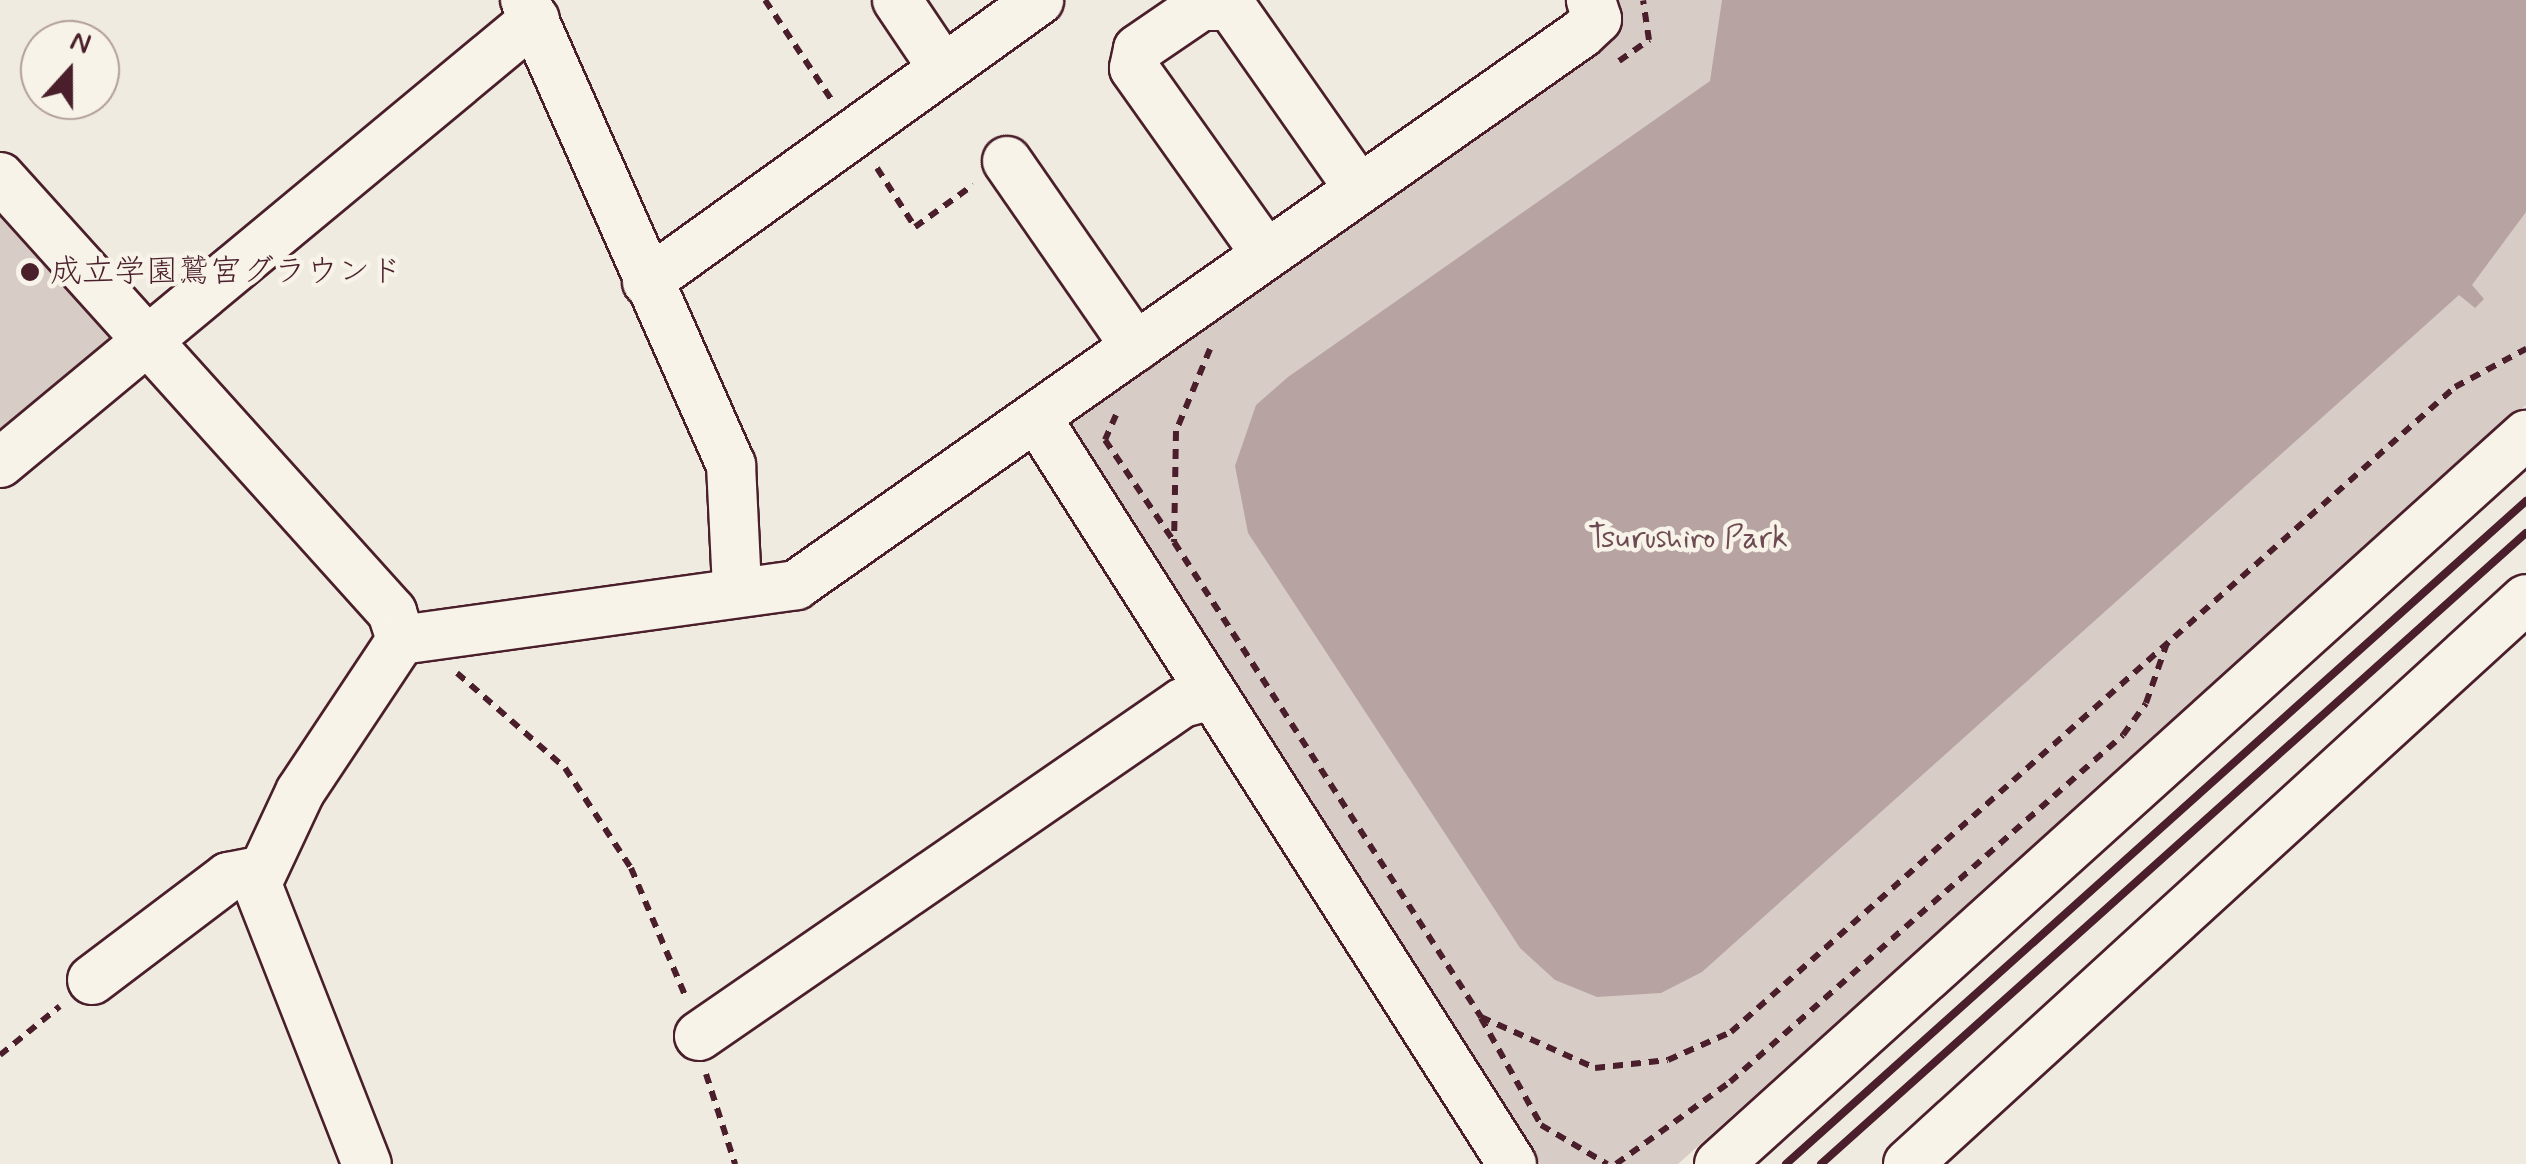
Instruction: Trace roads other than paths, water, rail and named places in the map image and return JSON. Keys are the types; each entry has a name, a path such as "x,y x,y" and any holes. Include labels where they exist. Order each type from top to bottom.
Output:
{"street":[{"path":"897,0 942,67"},
{"path":"647,282 1039,0"},
{"path":"92,980 228,877 258,871 416,641 737,587 796,585 1038,420 1136,346 1581,34 1597,20 1591,0"},
{"path":"1266,254 1134,68 1138,49 1201,6 1231,6 1359,189"},
{"path":"0,464 530,10 736,480 737,587"},
{"path":"1006,161 1136,346"},
{"path":"0,177 151,337 416,641"},
{"path":"1038,420 1209,696 1512,1164"},
{"path":"1719,1164 2526,435"},
{"path":"1908,1164 2526,599"},
{"path":"699,1036 1182,703 1209,696"},
{"path":"258,871 367,1164"}],"railway":[{"path":"1786,1164 2526,501"},
{"path":"1821,1164 2526,533"}],"place":[{"name":"成立学園鷲宮グラウンド","path":"30,272"}],"park label":[{"name":"Tsurushiro Park","path":"1688,538"}]}
